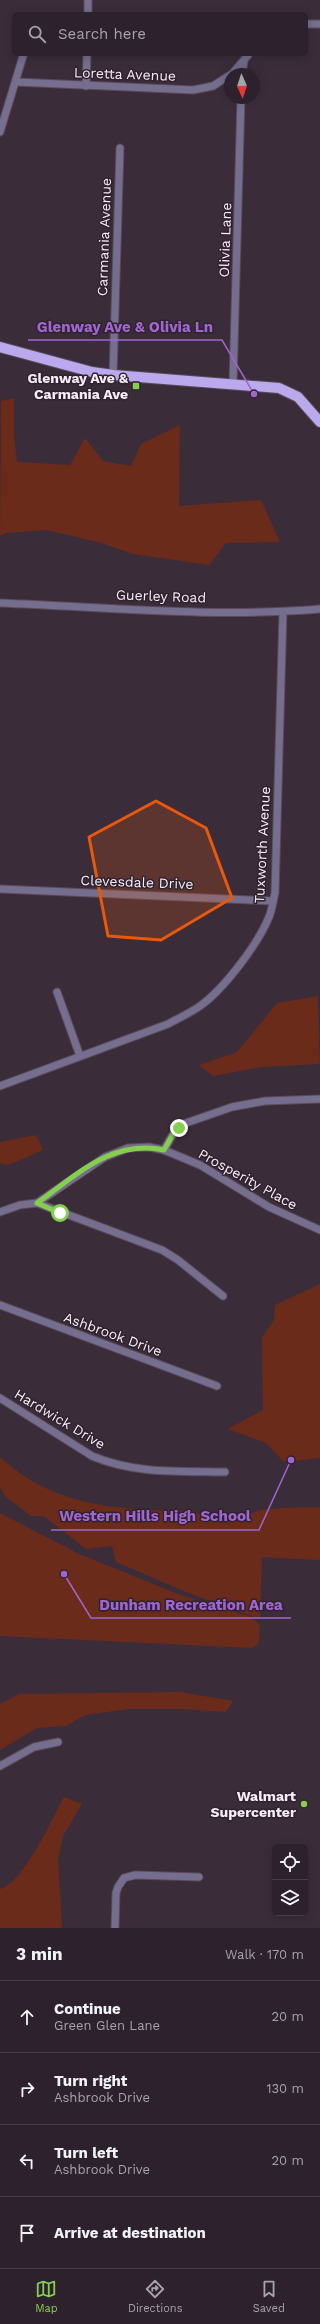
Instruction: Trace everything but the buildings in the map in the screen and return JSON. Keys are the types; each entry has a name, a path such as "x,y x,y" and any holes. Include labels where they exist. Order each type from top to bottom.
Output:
{"main road":[{"path":"0,347 92,372 113,375 264,385 290,392 302,402 320,422"}],"street":[{"path":"88,0 88,12"},
{"path":"308,24 320,24"},
{"path":"0,132 23,56"},
{"path":"86,86 87,56"},
{"name":"Loretta Avenue","path":"237,68 247,56"},
{"path":"243,68 244,60"},
{"name":"Loretta Avenue","path":"16,82 193,90 212,86 224,79"},
{"name":"Olivia Lane","path":"234,383 242,104"},
{"name":"Carmania Avenue","path":"113,375 120,148"},
{"name":"Guerley Road","path":"0,603 232,612 283,612 320,609"},
{"name":"Tuxworth Avenue","path":"0,1086 168,1024 187,1014 212,997 229,978 265,926 273,900 276,867 283,612"},
{"name":"Clevesdale Drive","path":"0,889 273,900"},
{"path":"57,992 80,1056"},
{"path":"37,1203 89,1167 119,1151 149,1147 164,1150 173,1134 186,1123 232,1107 264,1101 320,1099"},
{"name":"Prosperity Place","path":"164,1150 215,1173 288,1217 320,1230"},
{"path":"0,1212 20,1205 37,1203 162,1250 178,1260 223,1296"},
{"name":"Ashbrook Drive","path":"1,1308 217,1386"},
{"name":"Hardwick Drive","path":"0,1398 105,1461 140,1470 225,1472"},
{"path":"0,1766 34,1747 58,1742"},
{"path":"115,1928 116,1893 124,1878 135,1875 199,1877"}],"highlighted area":[{"path":"156,801 206,828 232,898 161,940 108,936 89,837"}],"shaded area":[{"path":"14,398 14,435 17,462 70,465 85,438 103,461 131,466 141,444 180,425 179,506 261,500 280,542 226,543 209,565 133,554 101,543 47,530 6,533 0,536 1,401"},
{"path":"318,996 320,1064 262,1067 213,1076 199,1065 237,1052 277,1003"},
{"path":"36,1135 43,1150 9,1165 0,1163 0,1142"},
{"path":"320,1284 320,1458 284,1462 266,1443 228,1429 263,1410 262,1337 274,1320 275,1305"},
{"path":"0,1457 21,1474 43,1487 65,1496 111,1506 136,1509 187,1511 226,1521 239,1520 262,1510 320,1507 320,1560 262,1557 260,1619 186,1592 116,1562 112,1546 86,1549 44,1516 31,1516 6,1497 0,1487"},
{"path":"0,1513 79,1554 178,1594 251,1617 260,1625 259,1643 252,1648 0,1636"},
{"path":"180,1692 233,1701 226,1712 183,1709 129,1709 85,1715 66,1726 37,1728 0,1750 0,1704 19,1694"},
{"path":"64,1797 82,1804 63,1836 58,1859 62,1928 0,1928 0,1889 9,1885 18,1876 45,1834"}],"place":[{"name":"Glenway Ave & Carmania Ave","path":"136,386"},
{"name":"Glenway Ave & Olivia Ln","path":"254,394"},
{"name":"Western Hills High School","path":"291,1460"},
{"name":"Dunham Recreation Area","path":"64,1574"},
{"name":"Walmart Supercenter","path":"304,1804"}],"route":[{"path":"60,1213 37,1203 89,1167 105,1157 119,1151 128,1148 149,1147 164,1150 173,1134 179,1128"}]}
